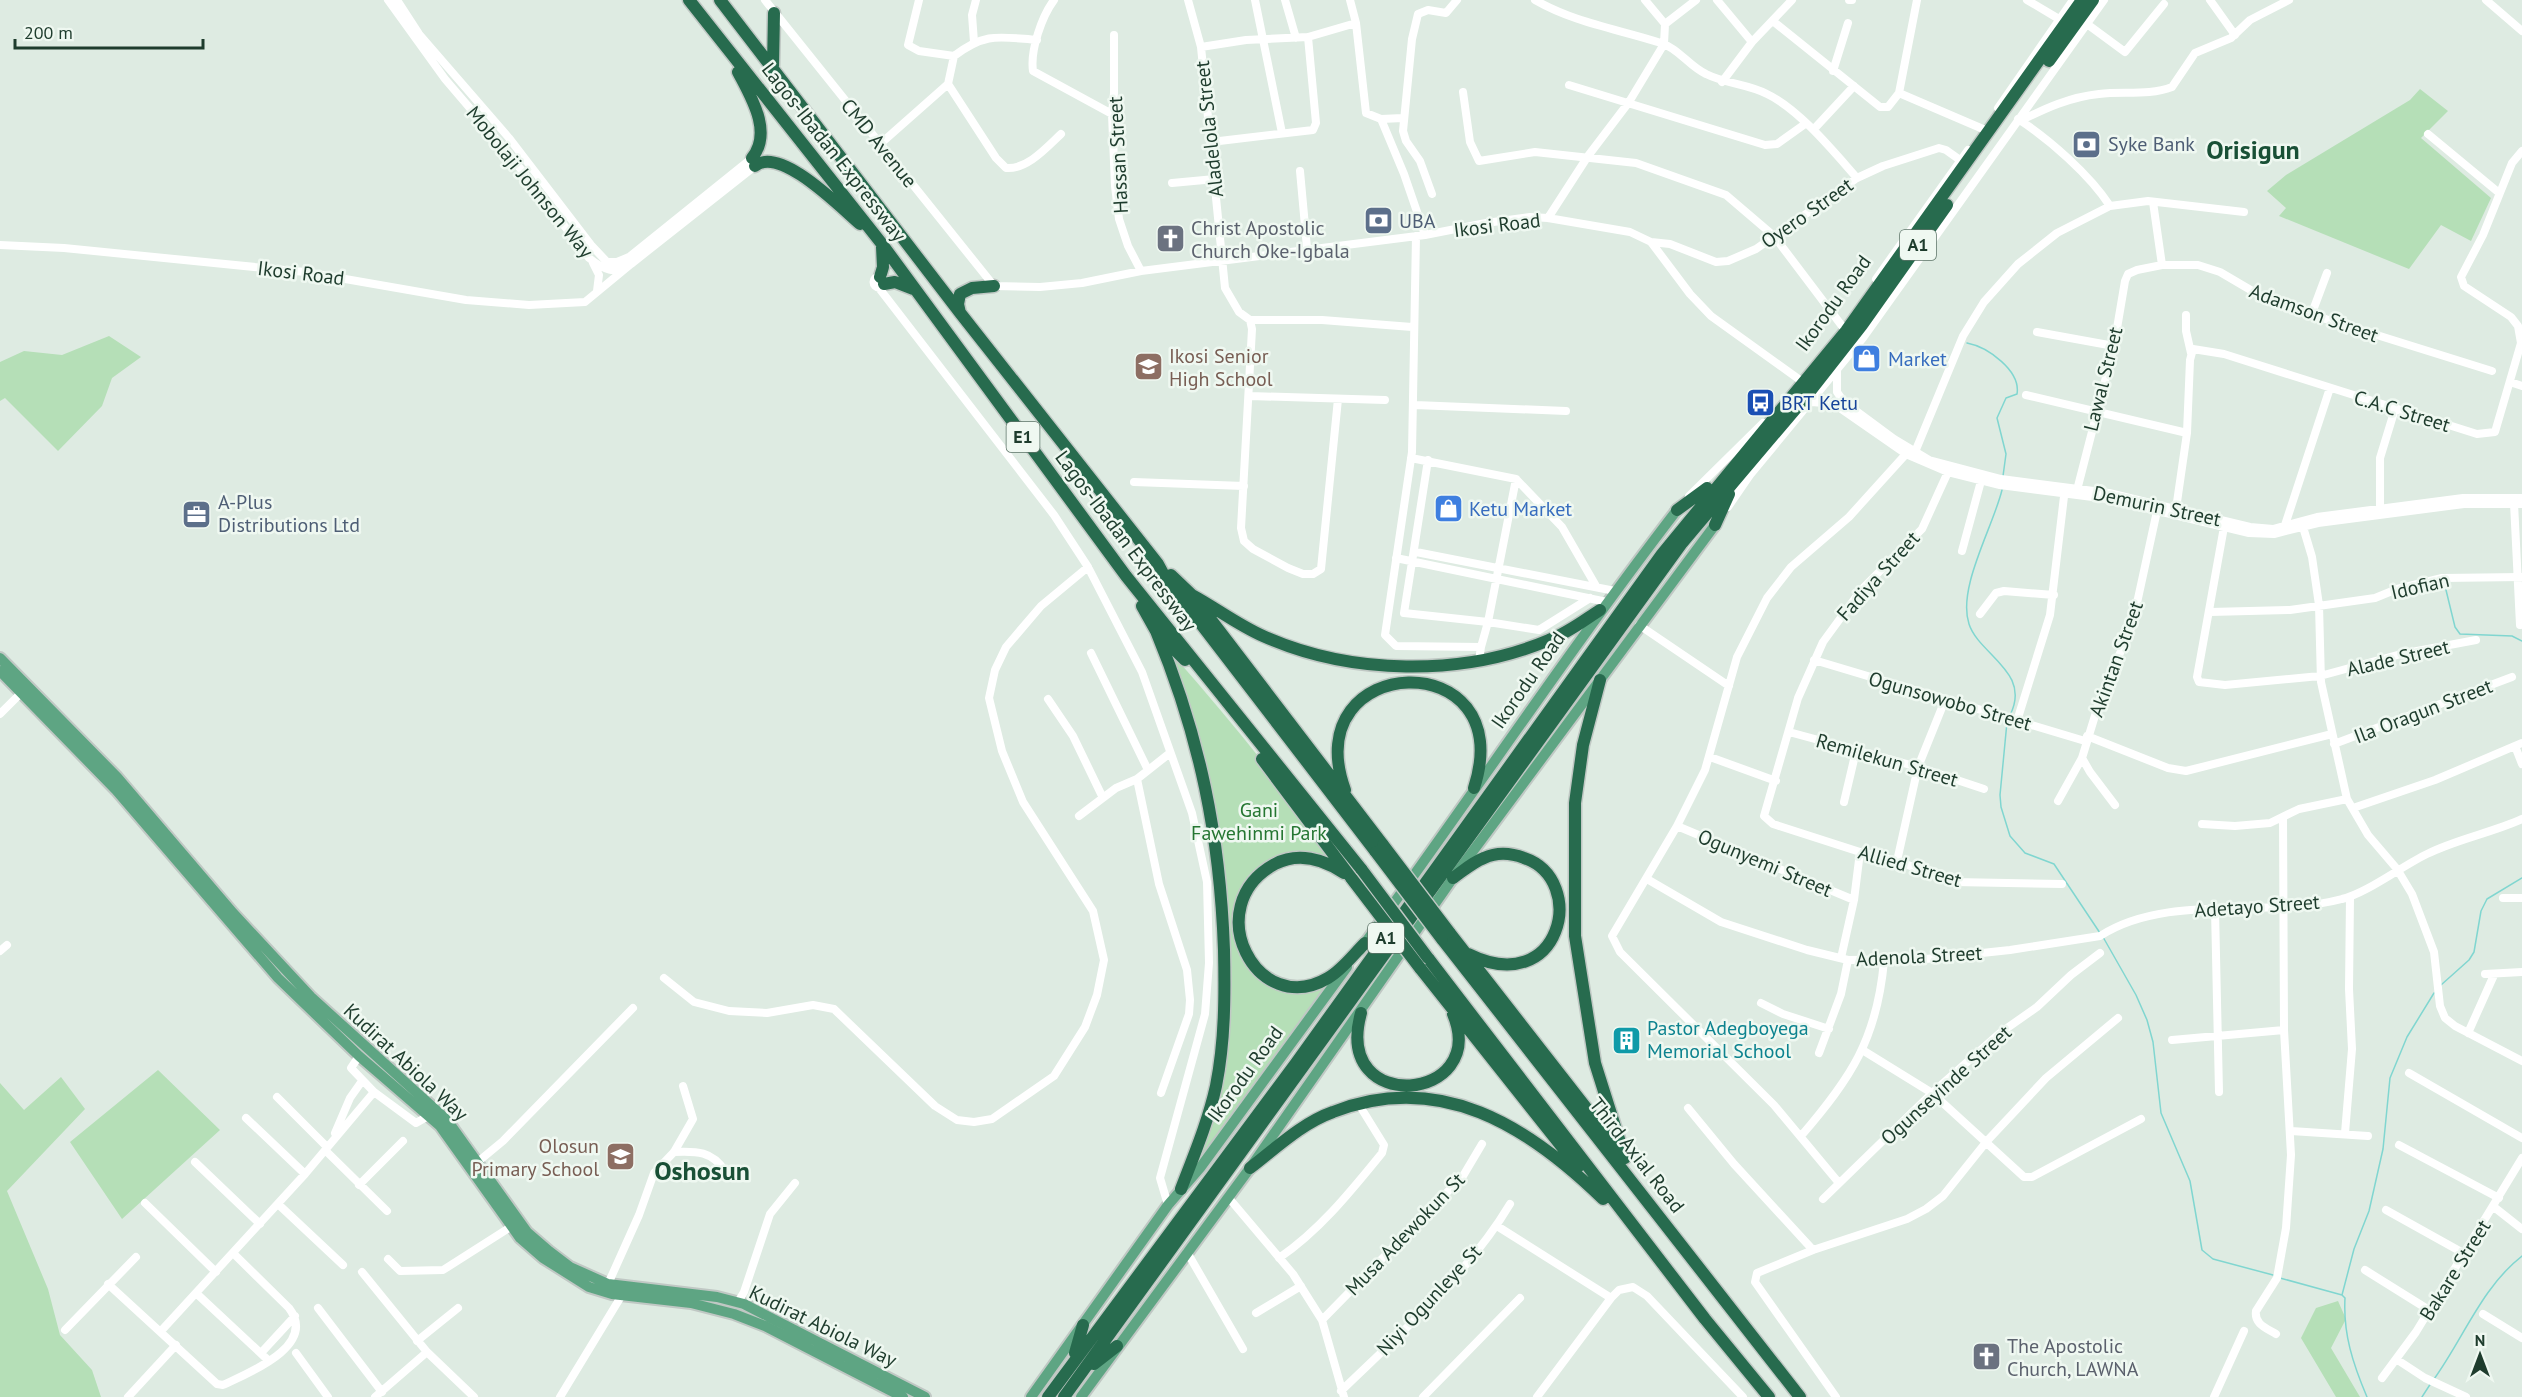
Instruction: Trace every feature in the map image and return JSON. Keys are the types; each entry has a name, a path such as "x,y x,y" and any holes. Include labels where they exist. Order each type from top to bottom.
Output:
{"highway":[{"path":"682,0 698,12"},
{"name":"Lagos-Ibadan Expressway","path":"689,0 882,244 1126,576 1362,870 1424,963"},
{"name":"Lagos-Ibadan Expressway","path":"720,0 773,66 961,314 1158,564 1165,577 1380,848 1445,935"},
{"name":"Ikorodu Road","path":"1064,1397 1728,480 1846,331 2082,0"},
{"name":"Ikorodu Road","path":"1048,1397 1296,1063 1662,554 1728,480 1812,398 2093,0"},
{"path":"773,66 774,13"},
{"path":"727,50 758,117 760,144 753,162 770,161 787,166 822,191 882,244 884,258 881,283 895,282 916,290"},
{"path":"961,314 958,304 960,294 972,288 994,286"},
{"path":"1677,510 1728,480"},
{"path":"1715,525 1728,480"},
{"path":"1158,564 1192,595 1348,799 1380,848"},
{"path":"1126,576 1156,631 1179,688 1202,765 1217,850 1223,926 1224,998 1220,1063 1208,1118 1181,1189"},
{"path":"1192,595 1264,636 1306,652 1342,661 1382,665 1422,665 1550,640 1604,606"},
{"path":"1156,631 1188,664 1352,879 1424,963 1769,1397"},
{"path":"1600,680 1583,746 1575,803 1575,936 1584,1007 1595,1063 1625,1158"},
{"path":"1348,799 1337,764 1338,737 1343,722 1350,711 1369,693 1395,682 1425,682 1452,693 1471,713 1481,748 1479,773 1474,788"},
{"path":"1453,878 1484,858 1504,854 1517,855 1539,866 1554,884 1558,894 1559,917 1554,937 1541,953 1532,959 1522,964 1497,965 1464,951"},
{"path":"1352,879 1332,865 1318,860 1299,857 1282,861 1266,869 1246,891 1238,919 1238,934 1249,960 1260,972 1274,981 1303,986 1327,979 1365,943"},
{"path":"1445,935 1464,951 1625,1158 1653,1207"},
{"name":"Third Axial Road","path":"1445,935 1800,1397"},
{"path":"1361,1013 1356,1029 1356,1044 1362,1061 1376,1076 1388,1083 1414,1087 1437,1079 1452,1062 1459,1032 1445,1000 1424,963"},
{"path":"1445,1000 1603,1199"},
{"path":"1250,1168 1308,1124 1332,1112 1359,1103 1392,1098 1432,1100 1465,1106 1502,1120 1570,1167 1649,1245"},
{"path":"1072,1363 1083,1325"},
{"path":"1084,1371 1117,1346"}],"main road":[{"name":"Ikorodu Road","path":"1031,1397 1168,1205 1200,1168 1365,943 1474,788 1556,678 1604,606 1677,510"},
{"name":"Ikorodu Road","path":"1081,1397 1250,1168 1361,1013 1453,878 1715,525"},
{"name":"Kudirat Abiola Way","path":"0,658 117,777 273,957 430,1115 475,1164 527,1232 570,1267 608,1284 625,1291 691,1303 734,1314 765,1326 903,1397"},
{"name":"Kudirat Abiola Way","path":"0,670 116,790 266,966 359,1056 374,1061 447,1120 520,1238 565,1274 589,1287 717,1297 738,1302 770,1316 926,1397"}],"street":[{"name":"Mobolaji Johnson Way","path":"388,0 446,79 509,154 590,258 602,268 620,268 753,162"},
{"name":"Mobolaji Johnson Way","path":"397,0 419,34 515,145 602,268"},
{"name":"CMD Avenue","path":"765,0 994,286"},
{"path":"919,0 908,45 919,51 954,56"},
{"path":"974,42 972,15 976,0"},
{"path":"1054,0 1046,13 1037,40 1033,71 1112,114"},
{"name":"Aladelola Street","path":"1188,0 1200,47 1224,260 1225,288 1228,297 1239,312 1250,320"},
{"path":"1255,0 1265,39 1282,133"},
{"path":"1285,0 1296,38"},
{"path":"1350,0 1356,22 1366,113 1380,119 1403,118"},
{"path":"1432,194 1420,161 1404,137 1403,118 1418,14 1428,10 1446,13 1456,0"},
{"path":"1535,0 1553,10 1597,27 1664,44 1703,73 1722,82 1768,94 1814,129 1857,178"},
{"path":"1548,218 1588,156 1629,102 1664,44 1665,24 1645,0"},
{"path":"1665,24 1696,0"},
{"path":"1717,0 1752,42"},
{"path":"1722,82 1752,42 1774,22 1792,0"},
{"path":"1774,22 1880,107 1888,107 1899,93 1917,0"},
{"path":"2027,0 2059,19"},
{"name":"Ikorodu Road","path":"1677,510 1710,473 1750,438 1800,380 1842,326 2073,0"},
{"name":"Ikorodu Road","path":"1715,525 1750,475 1812,398 1837,371 2104,0"},
{"path":"2210,0 2235,34"},
{"path":"2110,206 2098,188 2019,120 2074,98 2118,92 2151,92 2172,87 2177,83 2191,56 2235,34 2250,20 2289,0"},
{"path":"2487,0 2522,31"},
{"path":"2087,24 2125,52 2164,4"},
{"path":"1200,47 1265,39 1308,37 1356,22"},
{"path":"1833,71 1848,23"},
{"name":"Hassan Street","path":"1114,35 1112,114 1119,219 1128,246 1141,271"},
{"path":"879,145 948,84 954,56 974,42 996,36 1037,40"},
{"path":"1211,142 1311,131 1315,127 1308,37"},
{"path":"948,84 1006,168 1027,163 1061,134"},
{"path":"1569,85 1772,146 1805,124"},
{"path":"1814,129 1854,86"},
{"path":"1462,92 1470,142 1479,161 1535,152 1588,156 1636,163 1726,195 1774,236 1842,326"},
{"path":"1899,93 1983,129"},
{"path":"1380,119 1404,174 1421,236 1413,327 1415,405 1411,459 1385,635 1396,646 1480,653 1500,567 1516,479"},
{"path":"2428,134 2498,192 2512,163 2522,151"},
{"name":"Oyero Street","path":"1651,242 1670,244 1716,261 1728,261 1756,249 1857,178 1883,166 1939,148 1960,160"},
{"path":"620,268 631,264 753,162"},
{"path":"1299,171 1307,248"},
{"path":"1172,183 1215,178"},
{"name":"C.A.C Street","path":"2191,353 2198,349 2214,351 2477,434 2491,434 2497,429 2522,343 2515,320 2461,282 2462,274 2487,226 2498,192"},
{"path":"2152,202 2162,265"},
{"path":"1915,453 1963,336 1984,302 2018,264 2039,247 2073,223 2110,206 2152,202 2244,212"},
{"name":"Ikosi Road","path":"994,286 1051,286 1307,248 1421,236 1530,217 1630,232 1651,242"},
{"path":"1651,242 1690,294 1711,316 1800,380"},
{"name":"Ikosi Road","path":"0,245 64,248 341,276 487,303 572,305 585,302 620,268"},
{"name":"Adamson Street","path":"2137,270 2162,265 2198,265 2211,269 2257,296 2416,349 2492,371"},
{"path":"597,291 602,268"},
{"name":"Lawal Street","path":"2076,492 2090,429 2114,346 2125,281 2128,274 2137,270"},
{"path":"2312,313 2327,273"},
{"path":"881,283 1054,515 1088,567 1142,672 1192,813 1204,859 1209,963 1205,1014 1160,1178 1168,1205"},
{"path":"2176,509 2187,434 2191,353 2186,331 2186,315"},
{"path":"1338,399 1321,569 1314,574 1303,574 1253,549 1245,541 1241,528 1250,396 1250,320 1322,320 1413,327"},
{"path":"2037,332 2114,346"},
{"name":"Demurin Street","path":"1837,371 1840,399 1915,453 2000,482"},
{"path":"2510,382 2522,386"},
{"path":"2285,525 2330,388"},
{"path":"2026,395 2187,434"},
{"path":"1250,396 1385,399"},
{"name":"Demurin Street","path":"1812,398 1834,404 1906,454 1948,472 1981,481 2076,492 2262,535 2363,516 2464,504 2519,502"},
{"path":"1415,405 1566,411"},
{"path":"2380,508 2380,458 2395,409"},
{"path":"1839,1183 1768,1098 1620,952 1612,941 1613,930 1647,879 1677,826 1710,757 1729,686 1747,634 1779,581 1849,517 1906,454"},
{"path":"1411,459 1428,460 1516,479 1562,527 1596,586"},
{"path":"1428,460 1416,552 1404,613 1539,630 1590,598"},
{"name":"Fadiya Street","path":"1764,816 1776,781 1798,698 1814,660 1835,623 1861,590 1922,529 1948,472"},
{"path":"1962,551 1981,481"},
{"path":"1134,482 1244,486"},
{"path":"2013,720 2034,657 2048,624 2054,595 2065,490"},
{"name":"Demurin Street","path":"2076,492 2109,493 2250,527 2273,529 2317,517 2463,498 2519,502"},
{"path":"2519,502 2520,625"},
{"name":"Akintan Street","path":"2058,801 2082,758 2101,696 2132,626 2157,512"},
{"path":"2303,526 2312,558 2319,605 2320,676 2347,799 2368,835 2397,869 2412,894 2428,931 2438,993 2445,1018 2468,1033 2522,1061"},
{"path":"2210,612 2224,527"},
{"path":"1416,552 1615,591"},
{"path":"1396,558 1590,598 1604,606"},
{"path":"664,978 694,1002 729,1011 767,1013 813,1005 834,1009 935,1106 957,1120 974,1122 992,1119 1054,1076 1085,1027 1097,995 1104,960 1093,911 1023,802 1002,751 989,698 995,670 1006,647 1041,606 1088,567"},
{"name":"Idofian","path":"2210,612 2262,613 2374,598 2397,589 2442,578 2520,577"},
{"path":"1980,614 1996,593 2004,591 2054,595"},
{"name":"Alade Street","path":"2210,612 2197,677 2199,682 2243,684 2320,676 2401,654 2476,640"},
{"path":"1639,625 1729,686"},
{"path":"1091,653 1148,770"},
{"name":"Ogunsowobo Street","path":"1814,660 2013,720 2086,739 2168,768 2186,771 2332,734"},
{"name":"Ila Oragun Street","path":"2334,744 2512,677"},
{"path":"0,714 22,692"},
{"path":"1048,699 1073,736 1103,798"},
{"path":"1897,861 1918,767 1945,700"},
{"name":"Remilekun Street","path":"1789,732 1918,767 1984,789"},
{"path":"2353,808 2435,780 2519,745 2522,764"},
{"path":"1844,802 1856,751"},
{"path":"1079,816 1116,788 1137,779 1170,753"},
{"path":"1710,757 1776,781"},
{"path":"2082,758 2115,805"},
{"path":"1137,779 1159,884 1187,970 1190,1000 1189,1014 1161,1093"},
{"path":"2202,824 2256,825 2283,817 2299,809 2347,799"},
{"name":"Allied Street","path":"1764,816 1773,824 1860,852 1897,861 1938,878 1966,884 2062,884"},
{"path":"2276,1334 2257,1322 2255,1317 2256,1311 2277,1278 2286,1228 2291,1155 2284,1030 2283,817"},
{"name":"Adetayo Street","path":"2100,936 2111,929 2173,911 2283,906 2350,897 2397,869 2444,846 2522,819"},
{"name":"Ogunyemi Street","path":"1677,826 1854,900"},
{"path":"1819,1053 1829,1029 1845,959 1860,852"},
{"name":"Adenola Street","path":"1647,879 1721,922 1807,950 1845,959 1884,961 2010,950 2100,936"},
{"path":"2345,1133 2351,1072 2350,897"},
{"path":"2503,898 2522,898"},
{"path":"2215,909 2219,1092"},
{"name":"Ogunseyinde Street","path":"1823,1199 1932,1093 2000,1033 2037,1007 2071,975 2100,953"},
{"path":"1801,1136 1826,1107 1864,1051 1879,1002 1884,961"},
{"path":"2468,1033 2489,974 2522,972"},
{"path":"1761,1004 1829,1029"},
{"path":"475,1164 503,1141 633,1008"},
{"path":"1833,1395 1755,1282 1757,1273 1813,1250 1907,1219 1926,1209 1943,1196 1987,1141 2053,1071 2118,1018"},
{"path":"2172,1040 2284,1030"},
{"path":"1864,1051 1932,1093 1987,1141 2021,1175 2028,1178 2141,1119"},
{"path":"359,1056 351,1068 374,1092 416,1123 430,1115"},
{"path":"2409,1073 2522,1138"},
{"path":"333,1139 350,1098 362,1081"},
{"path":"608,1284 643,1207 654,1173 674,1152 693,1119 683,1086"},
{"path":"162,1331 305,1174 374,1092"},
{"path":"277,1097 359,1185 387,1211"},
{"path":"1279,1258 1301,1243 1329,1216 1382,1153 1384,1145 1359,1103"},
{"path":"1688,1108 1734,1164 1813,1250"},
{"path":"246,1118 305,1174"},
{"path":"2290,1131 2368,1136"},
{"path":"359,1185 403,1141"},
{"name":"Musa Adewokun St","path":"1322,1320 1463,1176 1482,1144"},
{"path":"2399,1144 2499,1198"},
{"path":"674,1152 709,1155 718,1160 725,1171 741,1172"},
{"name":"Bakare Street","path":"2382,1378 2465,1254 2522,1158"},
{"path":"195,1162 260,1224"},
{"path":"738,1302 744,1292 770,1214 795,1183"},
{"path":"1228,1197 1301,1286 1322,1320 1343,1394"},
{"path":"145,1203 216,1272"},
{"path":"278,1204 343,1265"},
{"name":"Niyi Ogunleye St","path":"1343,1394 1422,1313 1497,1226 1510,1204"},
{"path":"2494,1207 2522,1229"},
{"path":"2386,1210 2465,1254"},
{"path":"388,1259 400,1271 417,1269 436,1272 512,1226"},
{"path":"1497,1226 1611,1298"},
{"path":"1187,1252 1244,1349"},
{"path":"108,1284 219,1385 269,1361 289,1346 296,1333 295,1316 233,1253"},
{"path":"65,1330 136,1257"},
{"path":"2365,1270 2429,1310"},
{"path":"362,1272 417,1341 474,1397"},
{"path":"1256,1313 1301,1286"},
{"path":"1536,1397 1611,1298 1626,1287 1633,1287 1647,1296 1743,1397"},
{"path":"560,1397 625,1291"},
{"path":"196,1293 269,1361"},
{"path":"1423,1397 1520,1298"},
{"path":"318,1308 379,1394 427,1352"},
{"path":"417,1341 458,1308"},
{"path":"2483,1314 2522,1338"},
{"path":"261,1353 295,1316"},
{"path":"2214,1397 2244,1330"},
{"path":"128,1397 176,1345"},
{"path":"296,1353 328,1397"},
{"path":"2396,1359 2436,1384 2466,1397"}],"green space":[{"path":"2420,89 2448,111 2421,138 2491,198 2471,241 2441,225 2409,269 2279,216 2286,208 2267,191 2286,175 2410,100"},
{"path":"109,336 141,357 112,378 102,406 58,451 5,398 0,401 0,362 24,351 62,355"},
{"name":"Gani Fawehinmi Park","path":"1173,655 1257,754 1333,859 1302,856 1270,861 1255,869 1244,881 1237,896 1234,931 1237,947 1244,962 1255,974 1298,987 1326,985 1203,1154 1200,1153 1212,1118 1227,904 1221,843 1205,758 1197,728 1170,656"},
{"path":"158,1070 220,1130 122,1219 70,1142"},
{"path":"61,1077 85,1109 7,1191 48,1289 60,1335 92,1370 101,1397 0,1397 0,1083 24,1110"},
{"path":"2338,1301 2346,1319 2331,1348 2360,1397 2336,1397 2301,1338 2316,1308"}],"waterway":[{"path":"1967,343 1984,349 2001,361 2014,377 2017,385 2017,394 2006,398 1997,418 2006,454 2003,476"},
{"path":"2002,490 1972,576 1967,609 1969,624 1975,635 2002,665 2014,687 2015,700 2010,715"},
{"path":"2446,590 2455,627 2460,634 2512,636 2522,641"},
{"path":"2007,722 2000,795 2001,807 2010,836 2025,853 2054,864 2100,933"},
{"path":"2441,985 2469,960 2474,952 2481,911 2487,899 2522,878"},
{"path":"2103,937 2136,995 2147,1020 2153,1042 2161,1113 2190,1181 2202,1250 2213,1259 2273,1275"},
{"path":"2367,1397 2350,1349 2345,1298 2342,1295 2354,1249 2369,1211 2383,1149 2390,1078 2407,1037 2434,993"},
{"path":"2434,1379 2484,1298 2495,1283 2522,1256"},
{"path":"2280,1278 2342,1295"},
{"path":"2422,1397 2431,1383"}],"place":[{"name":"Syke Bank","path":"2087,144"},
{"name":"UBA","path":"1378,221"},
{"name":"Christ Apostolic Church Oke-Igbala","path":"1170,239"},
{"name":"Market","path":"1867,359"},
{"name":"Ikosi Senior High School","path":"1148,367"},
{"name":"BRT Ketu","path":"1760,403"},
{"name":"Ketu Market","path":"1448,509"},
{"name":"A-Plus Distributions Ltd","path":"197,514"},
{"name":"Pastor Adegboyega Memorial School","path":"1626,1040"},
{"name":"Olosun Primary School","path":"620,1157"},
{"name":"The Apostolic Church, LAWNA","path":"1986,1357"}],"district":[{"name":"Orisigun","path":"2253,150"},
{"name":"Oshosun","path":"702,1171"}]}
